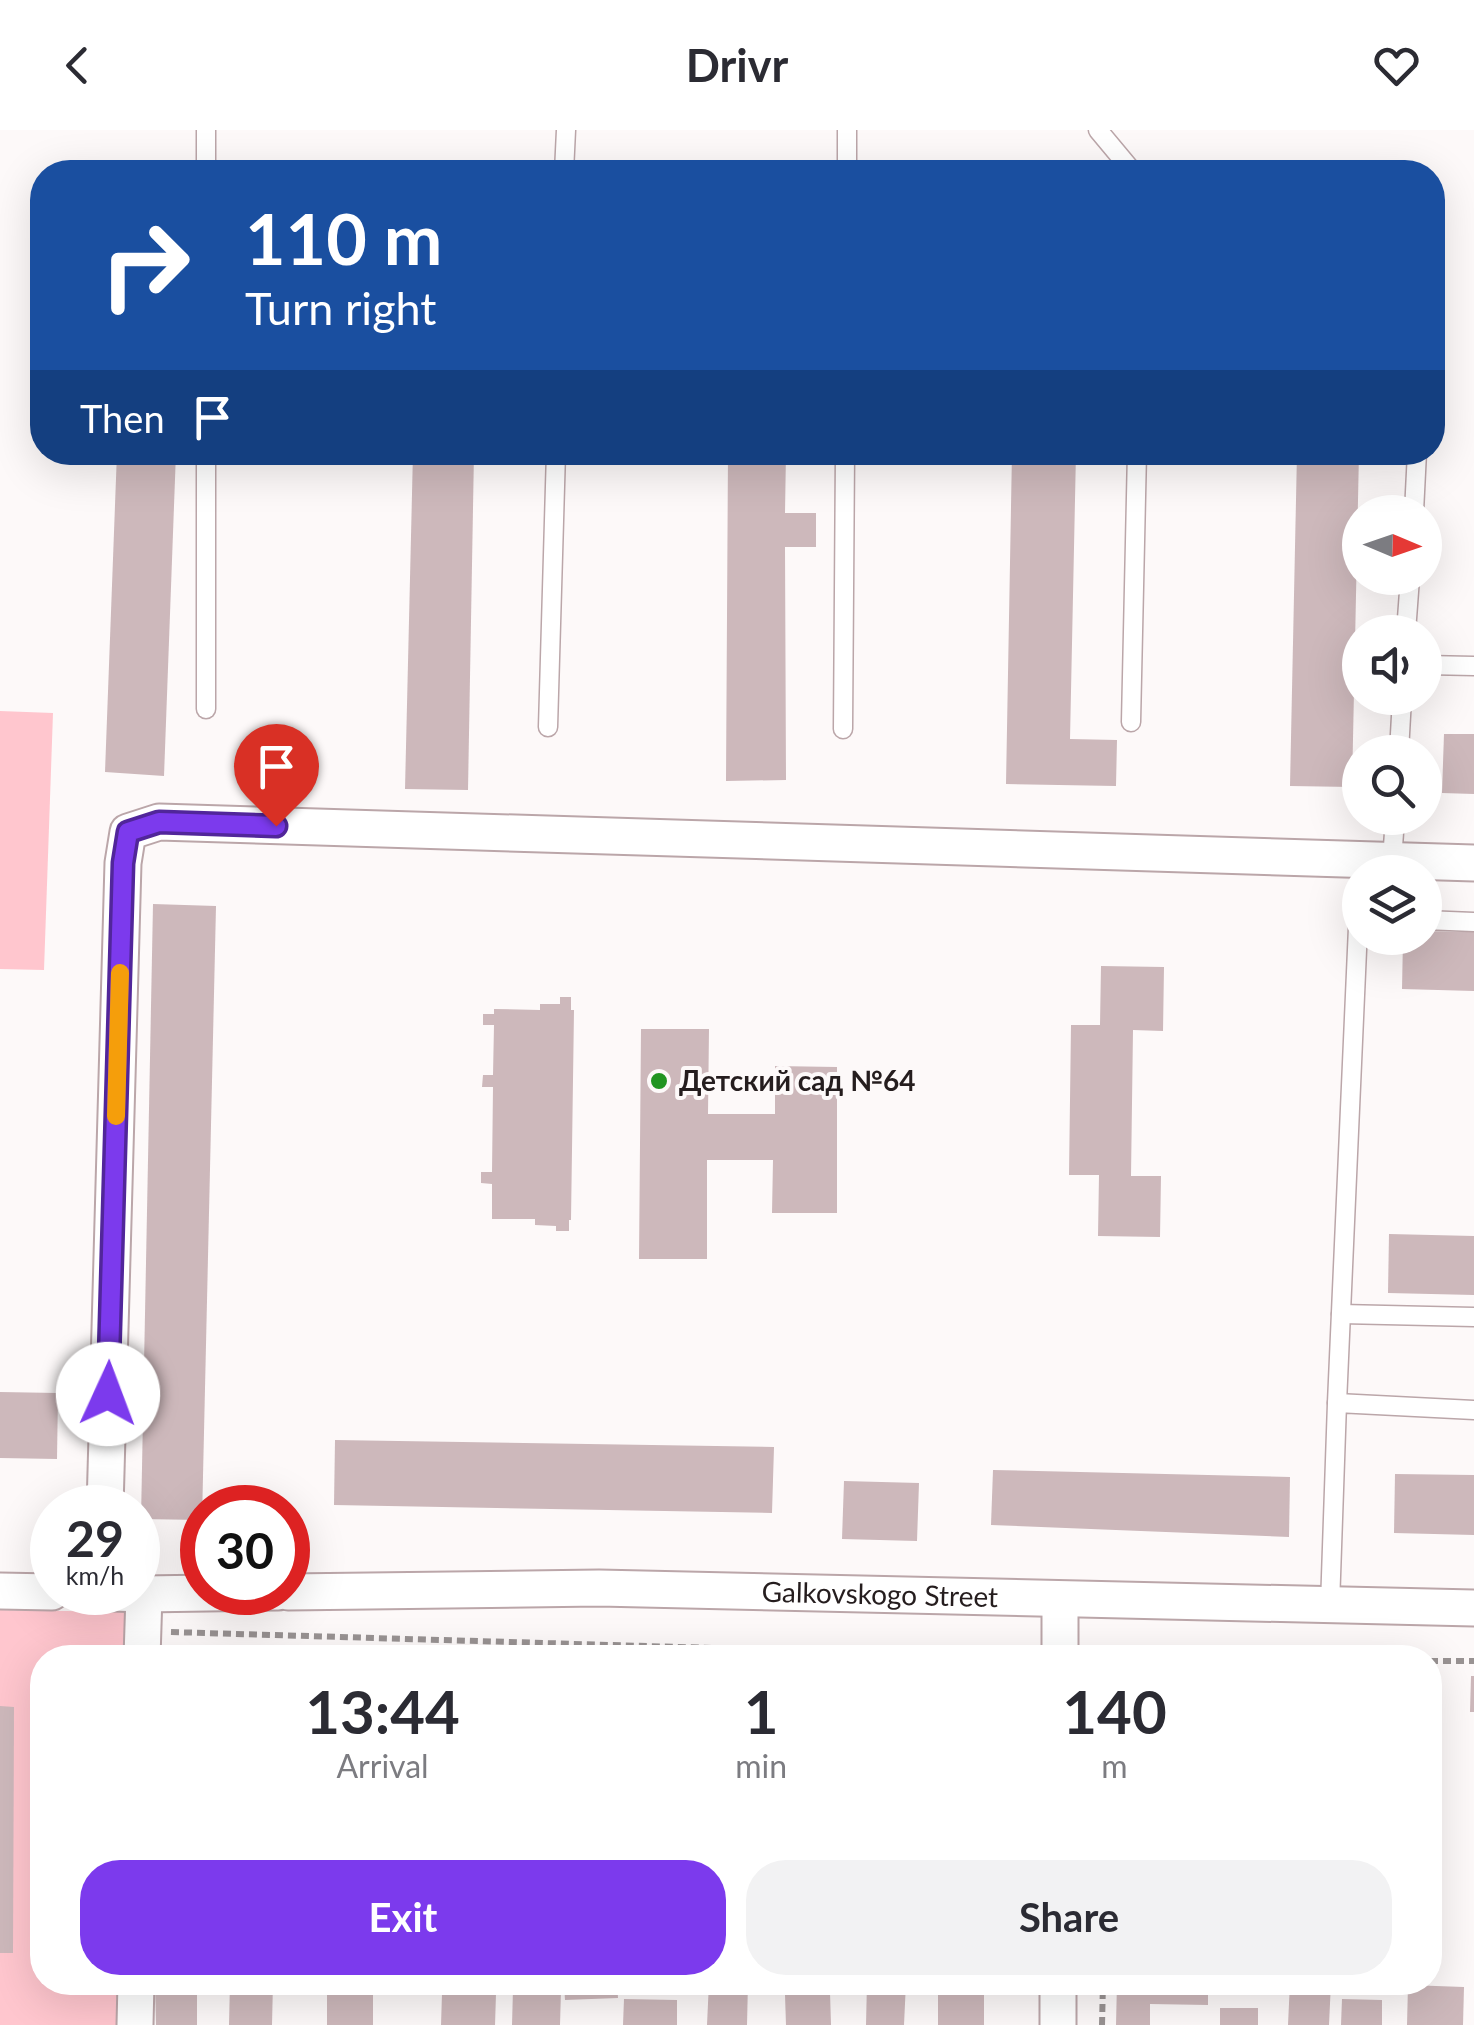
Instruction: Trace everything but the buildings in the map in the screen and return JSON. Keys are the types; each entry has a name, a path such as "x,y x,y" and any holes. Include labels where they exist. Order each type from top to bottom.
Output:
{"street":[{"path":"106,1485 123,863 128,832 159,822 1342,868"},
{"path":"1442,865 1474,863"},
{"name":"Galkovskogo Street","path":"310,1592 599,1588 1474,1608"},
{"path":"0,1590 30,1591"},
{"path":"1060,1600 1060,1645"},
{"path":"142,1645 143,1615"},
{"path":"135,2025 136,1995"},
{"path":"1058,1995 1058,2025"}],"lane":[{"path":"206,130 206,160"},
{"path":"565,160 566,130"},
{"path":"847,130 847,160"},
{"path":"1098,130 1124,160"},
{"path":"206,465 206,710"},
{"path":"548,727 556,465"},
{"path":"843,729 845,465"},
{"path":"1130,722 1137,465"},
{"path":"1415,495 1417,465"},
{"path":"1442,665 1474,666"},
{"path":"1442,921 1474,922"},
{"path":"1330,1605 1357,955"},
{"path":"1341,1314 1474,1317"},
{"path":"1337,1403 1474,1410"}],"path":[{"path":"169,1632 632,1645"},
{"path":"1442,1661 1474,1661"},
{"path":"1102,2025 1103,1995"}],"shaded area":[{"path":"0,711 53,713 44,970 0,969"},
{"path":"0,1610 30,1610 30,1615 132,1615 131,1645 30,1645 30,1995 124,1995 123,2025 0,2025"}],"slow traffic":[{"path":"116,1116 120,973"}],"place":[{"name":"Детский сад №64","path":"659,1081"}],"route":[{"path":"108,1394 123,863 128,832 159,822 276,826"}]}
